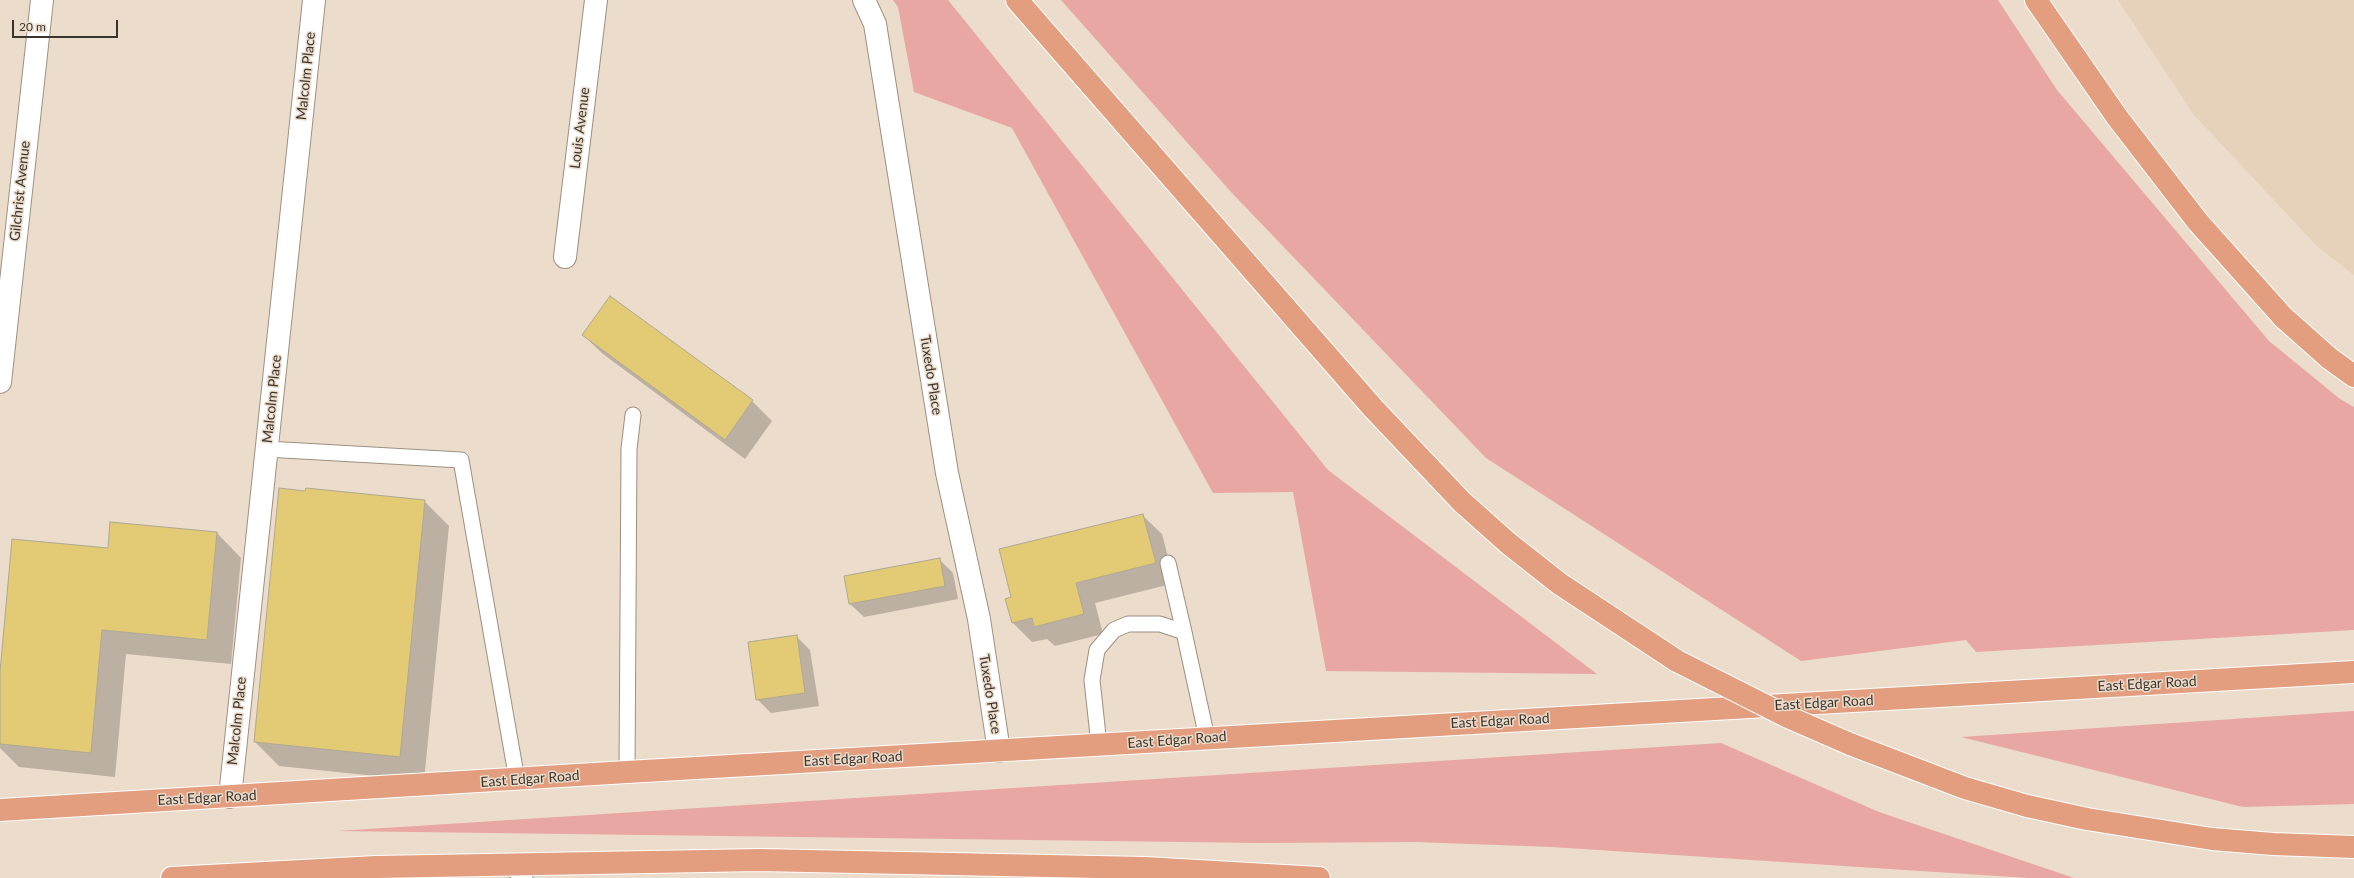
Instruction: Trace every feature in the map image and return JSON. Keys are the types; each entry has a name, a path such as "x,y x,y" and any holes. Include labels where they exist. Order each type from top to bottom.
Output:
{"highway":[{"path":"1017,0 1373,408 1462,502 1508,543 1560,584 1677,661 1781,714 1850,744 1965,788 2027,806 2087,819 2212,838 2273,844 2354,847"},
{"path":"2036,0 2113,111 2198,222 2283,316 2329,358 2354,376"},
{"name":"East Edgar Road","path":"0,810 517,780 627,772 2354,672"},
{"path":"172,878 376,867 504,863 759,860 1145,868 1318,878"}],"street":[{"name":"Gilchrist Avenue","path":"0,382 8,235 42,0"},
{"name":"Malcolm Place","path":"230,797 314,0"},
{"name":"Louis Avenue","path":"565,256 596,0"},
{"name":"Tuxedo Place","path":"864,0 875,24 947,473 979,619 999,751"}],"lane":[{"path":"627,772 629,449 634,415"},
{"path":"266,449 460,460 517,780"},
{"path":"1168,563 1207,738"},
{"path":"1099,745 1092,680 1097,650 1114,630 1128,624 1160,624 1184,632"},
{"path":"504,863 525,878"}],"shaded area":[{"path":"893,0 948,0 1328,470 1597,674 1326,671 1293,492 1213,493 1012,128 914,92 898,7"},
{"path":"1061,0 1998,0 2057,90 2269,341 2340,399 2354,407 2354,630 1976,652 1966,640 1801,661 1486,458 1231,192"},
{"path":"2118,0 2354,0 2354,275 2318,247 2194,115"},
{"path":"2354,711 2354,804 2243,807 1961,737"},
{"path":"1721,743 1879,812 2074,878 2028,878 1552,847 1415,842 1260,843 337,831"}],"building":[{"path":"610,296 753,400 725,440 582,335"},
{"path":"279,488 305,491 306,488 425,500 400,757 254,742"},
{"path":"1143,514 1156,563 1076,583 1084,614 1034,627 1032,618 1012,623 1005,599 1011,597 999,549"},
{"path":"110,522 217,532 207,640 102,630 91,753 0,744 0,672 12,539 108,548"},
{"path":"940,558 945,586 849,604 844,576"},
{"path":"797,635 805,693 756,700 748,642"}]}
